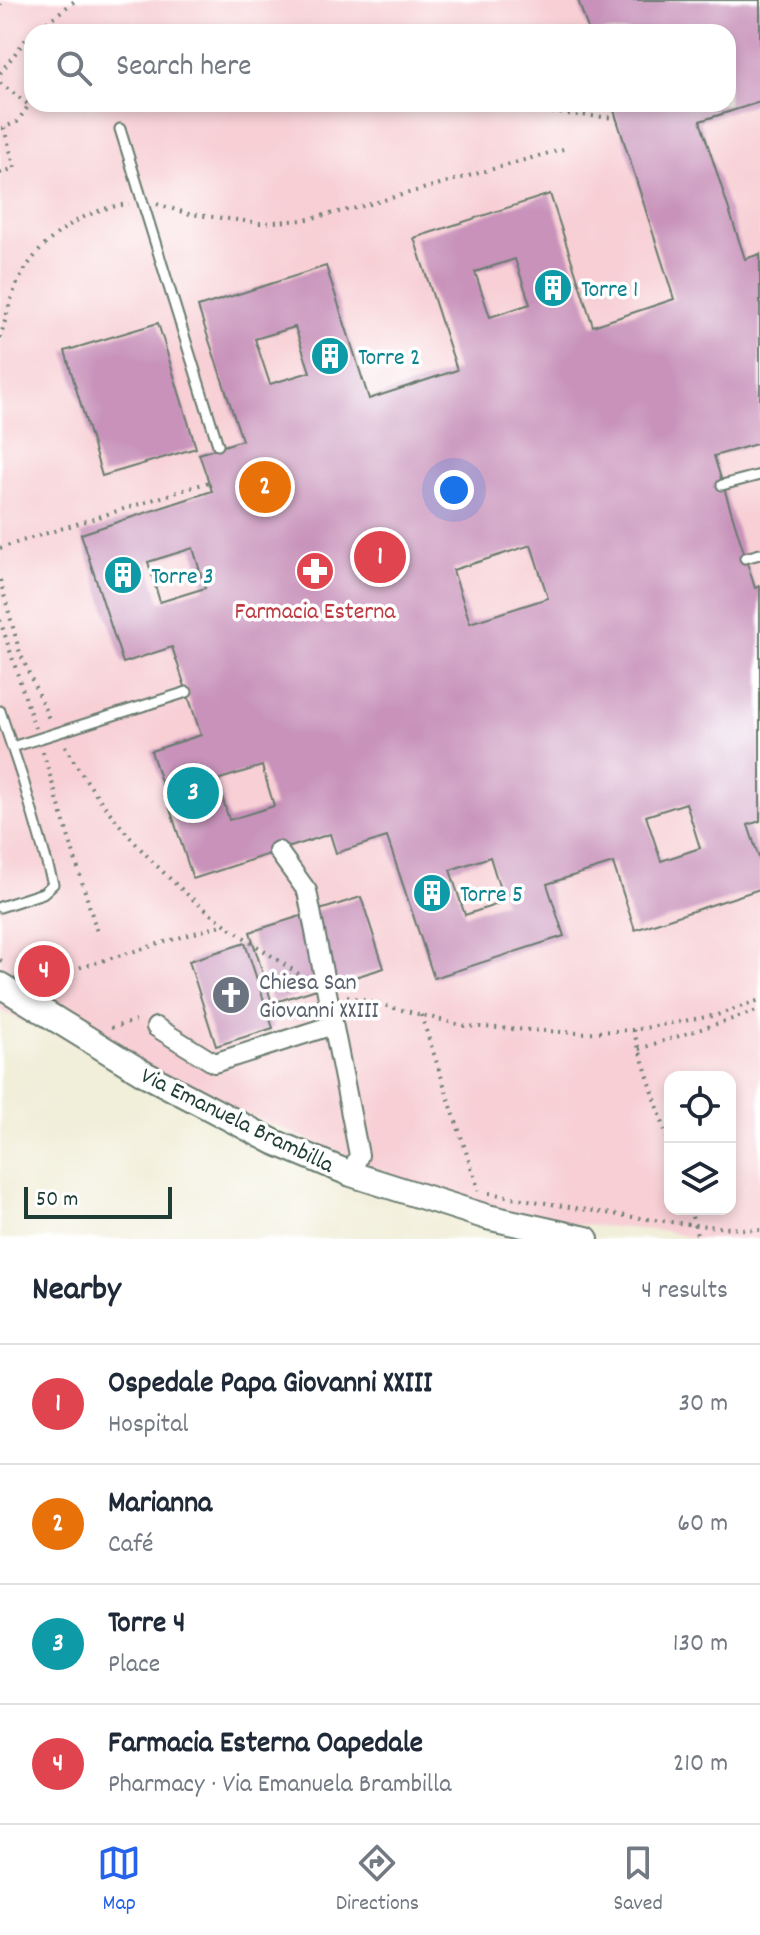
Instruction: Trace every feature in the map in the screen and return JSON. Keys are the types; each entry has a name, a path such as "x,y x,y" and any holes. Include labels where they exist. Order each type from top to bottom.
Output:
{"street":[{"path":"278,851 307,891 359,1155 351,1174"},
{"name":"Via Emanuela Brambilla","path":"1,969 145,1074 274,1142 351,1174 487,1217 586,1239"},
{"path":"156,1027 214,1063 333,1025"}],"lane":[{"path":"120,129 218,445"},
{"path":"722,485 760,475"},
{"path":"745,558 760,554"},
{"path":"12,747 187,692"},
{"path":"0,711 53,884 43,893 0,907"}],"path":[{"path":"0,5 4,0"},
{"path":"45,24 76,0"},
{"path":"0,73 24,42"},
{"path":"0,83 24,101"},
{"path":"0,173 15,168 2,128 17,122 24,112"},
{"path":"544,112 616,118"},
{"path":"0,338 17,284 39,251 77,219 108,206 148,201 189,214 260,223 304,220 563,149"},
{"path":"0,548 209,482"},
{"path":"0,580 20,653 77,767 127,834 201,906"},
{"path":"0,620 98,935"},
{"path":"50,992 44,982 46,975 226,924"},
{"path":"487,1217 421,1015 465,1026 579,1033 633,1030 717,1015 760,1000"},
{"path":"639,1049 760,1010"},
{"path":"111,1029 135,1021"},
{"path":"633,1030 669,1143"},
{"path":"479,1191 657,1222 760,1230"},
{"path":"692,1215 698,1239"}],"shaded area":[{"path":"0,0 760,0 760,1239 694,1239 666,1231 557,1223 458,1202 0,1011"}],"building":[{"path":"578,0 760,0 760,102 736,110 736,24 586,24"},
{"path":"615,112 728,112 700,121 745,259 760,254 760,443 714,456 755,588 760,586 760,821 748,825 760,861 760,889 635,930 613,863 547,884 564,936 434,978 387,837 336,853 330,834 193,879 151,751 201,735 172,647 123,663 81,534 212,491 199,454 242,440 198,307 326,266 369,399 457,370 414,238 550,194 593,326 674,299","holes":["515,259 530,304 490,317 475,272","295,327 310,372 270,384 255,339","531,545 548,598 470,623 453,570","193,548 205,588 160,602 148,562","262,766 274,806 229,820 217,780","686,803 700,848 661,861 646,816","490,857 504,902 465,915 450,870"]},
{"path":"158,323 196,448 102,476 65,351"},
{"path":"361,897 384,968 272,1003 250,932"},
{"name":"Chiesa San Giovanni XXIII","path":"245,943 273,1028 216,1046 189,961"}],"place":[{"name":"Torre 1","path":"553,288"},
{"name":"Torre 2","path":"330,356"},
{"name":"Marianna","path":"265,487"},
{"name":"Ospedale Papa Giovanni XXIII","path":"380,557"},
{"name":"Farmacia Esterna","path":"315,571"},
{"name":"Torre 3","path":"123,575"},
{"name":"Torre 4","path":"193,793"},
{"name":"Torre 5","path":"432,893"},
{"name":"Farmacia Esterna Oapedale","path":"44,971"},
{"name":"Chiesa San Giovanni XXIII","path":"231,995"}]}
